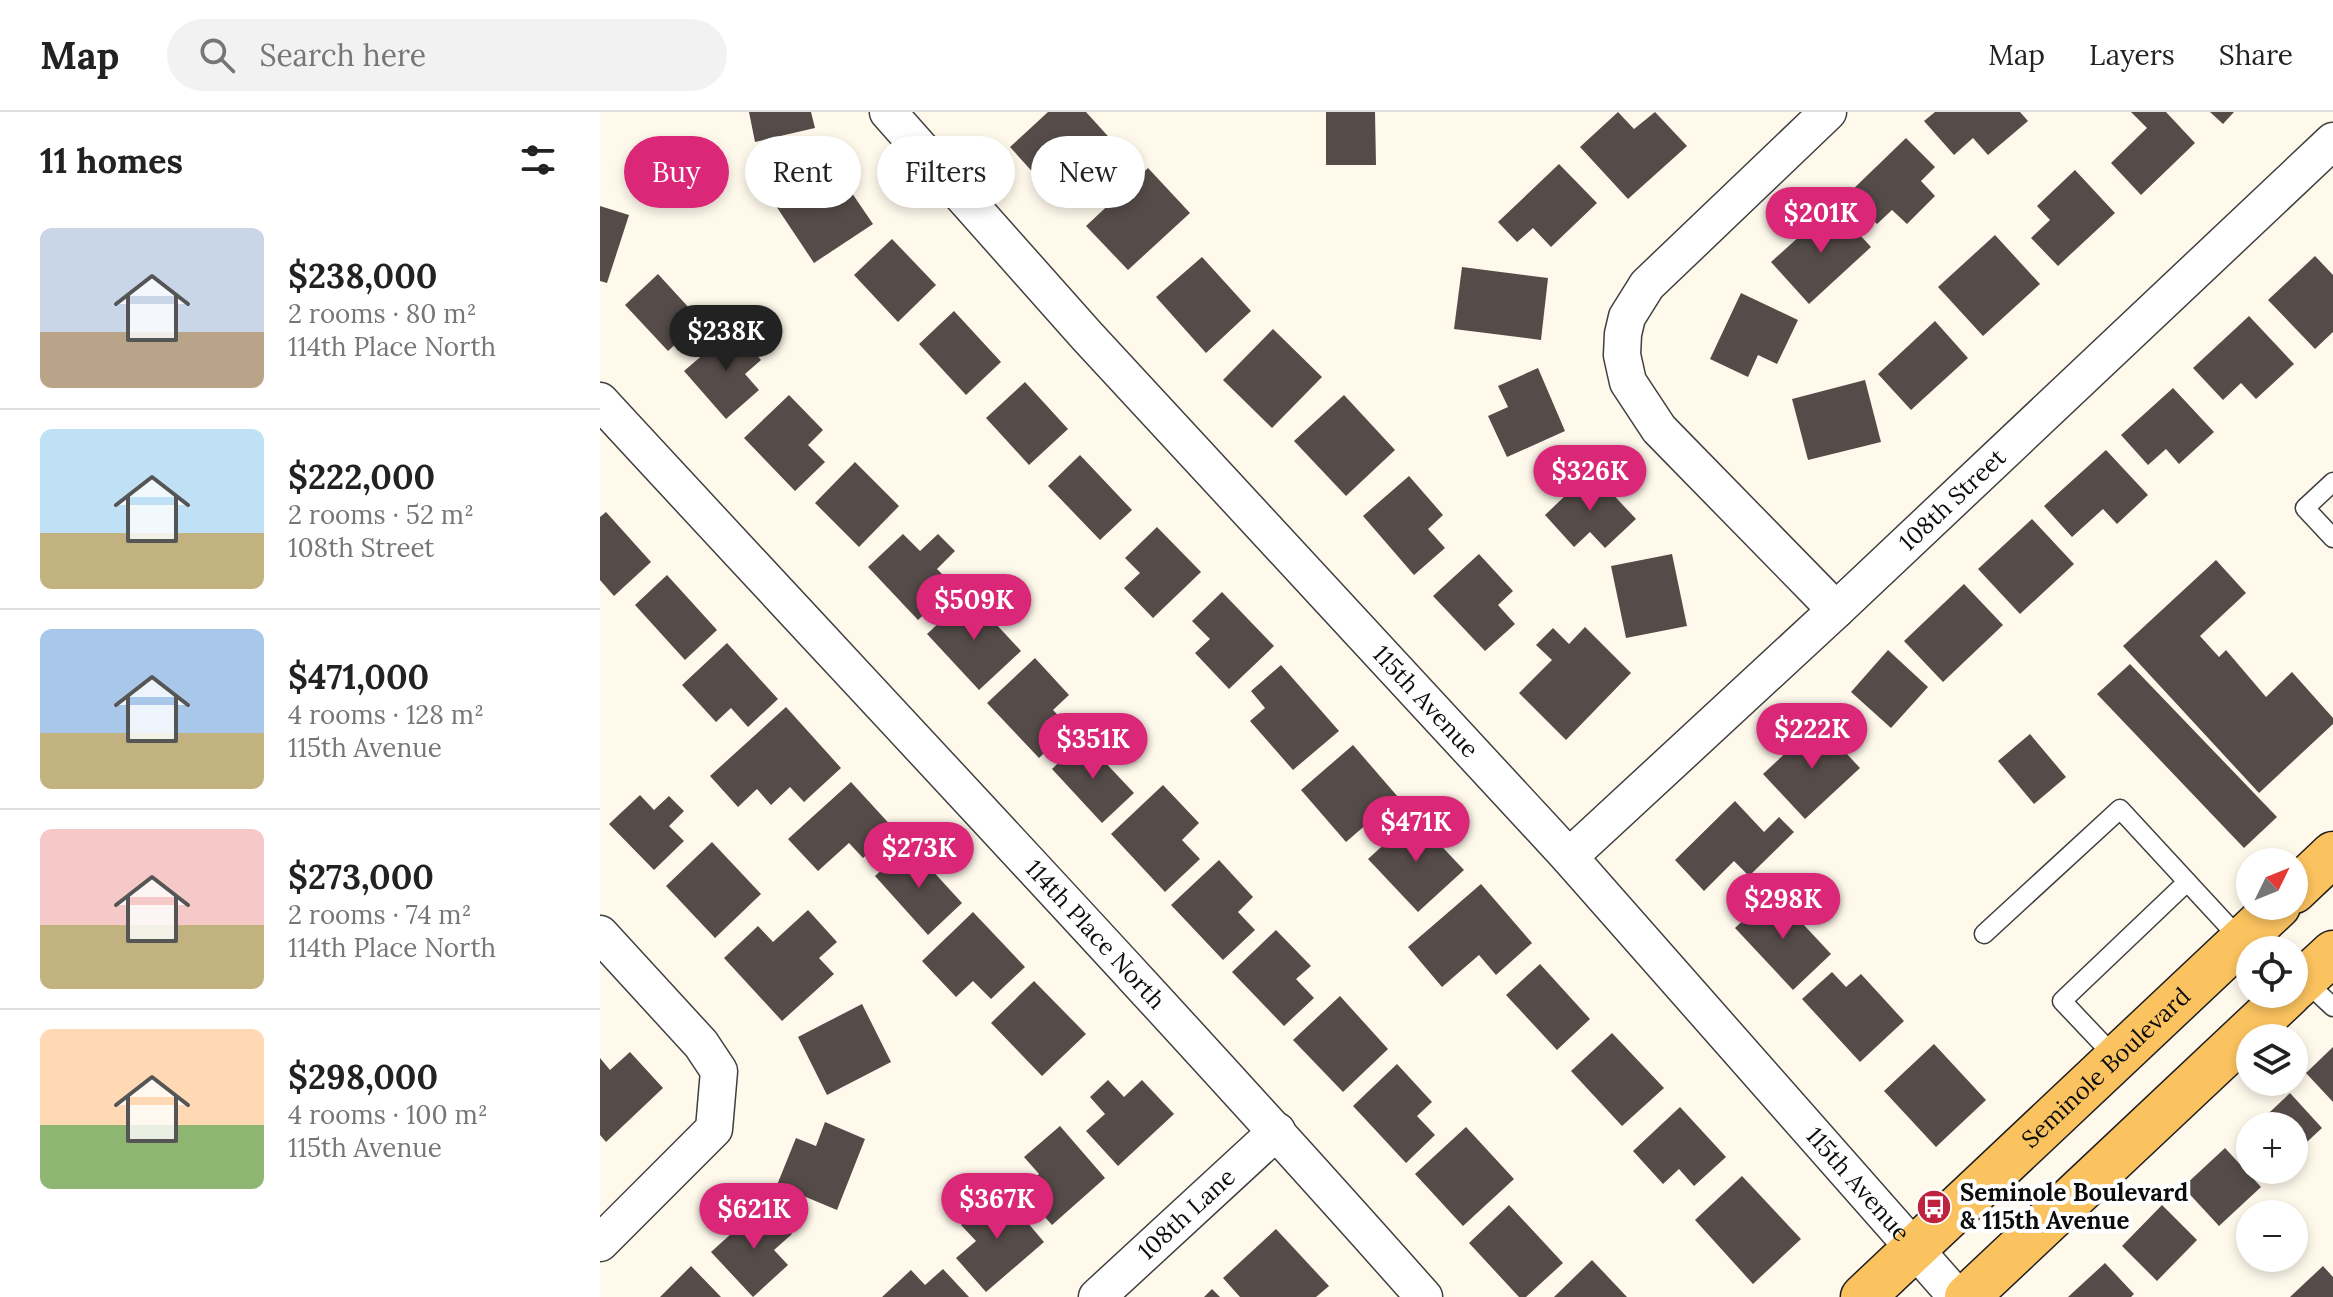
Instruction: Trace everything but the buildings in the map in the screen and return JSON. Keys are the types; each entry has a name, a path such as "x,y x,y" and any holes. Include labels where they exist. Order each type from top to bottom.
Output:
{"main road":[{"path":"2308,878 2333,854"},
{"name":"Seminole Boulevard","path":"2245,936 2263,920"},
{"name":"Seminole Boulevard","path":"1863,1297 2236,945"},
{"path":"1967,1297 2311,985"}],"street":[{"name":"115th Avenue","path":"888,112 1087,336 1569,857 1957,1297"},
{"path":"1828,112 1647,285 1627,317 1622,355 1628,382 1659,429 1836,610"},
{"name":"108th Street","path":"1569,857 2333,141"},
{"name":"114th Place North","path":"600,401 1003,833 1277,1131 1424,1297"},
{"path":"600,934 701,1044 719,1071 714,1129 600,1243"},
{"name":"108th Lane","path":"1097,1297 1277,1131"}],"lane":[{"path":"2333,482 2305,508 2333,538"},
{"path":"1984,934 2120,809 2237,936"},
{"path":"2116,1058 2062,1001 2187,882"}],"place":[{"name":"Seminole Boulevard & 115th Avenue","path":"1934,1207"}]}
